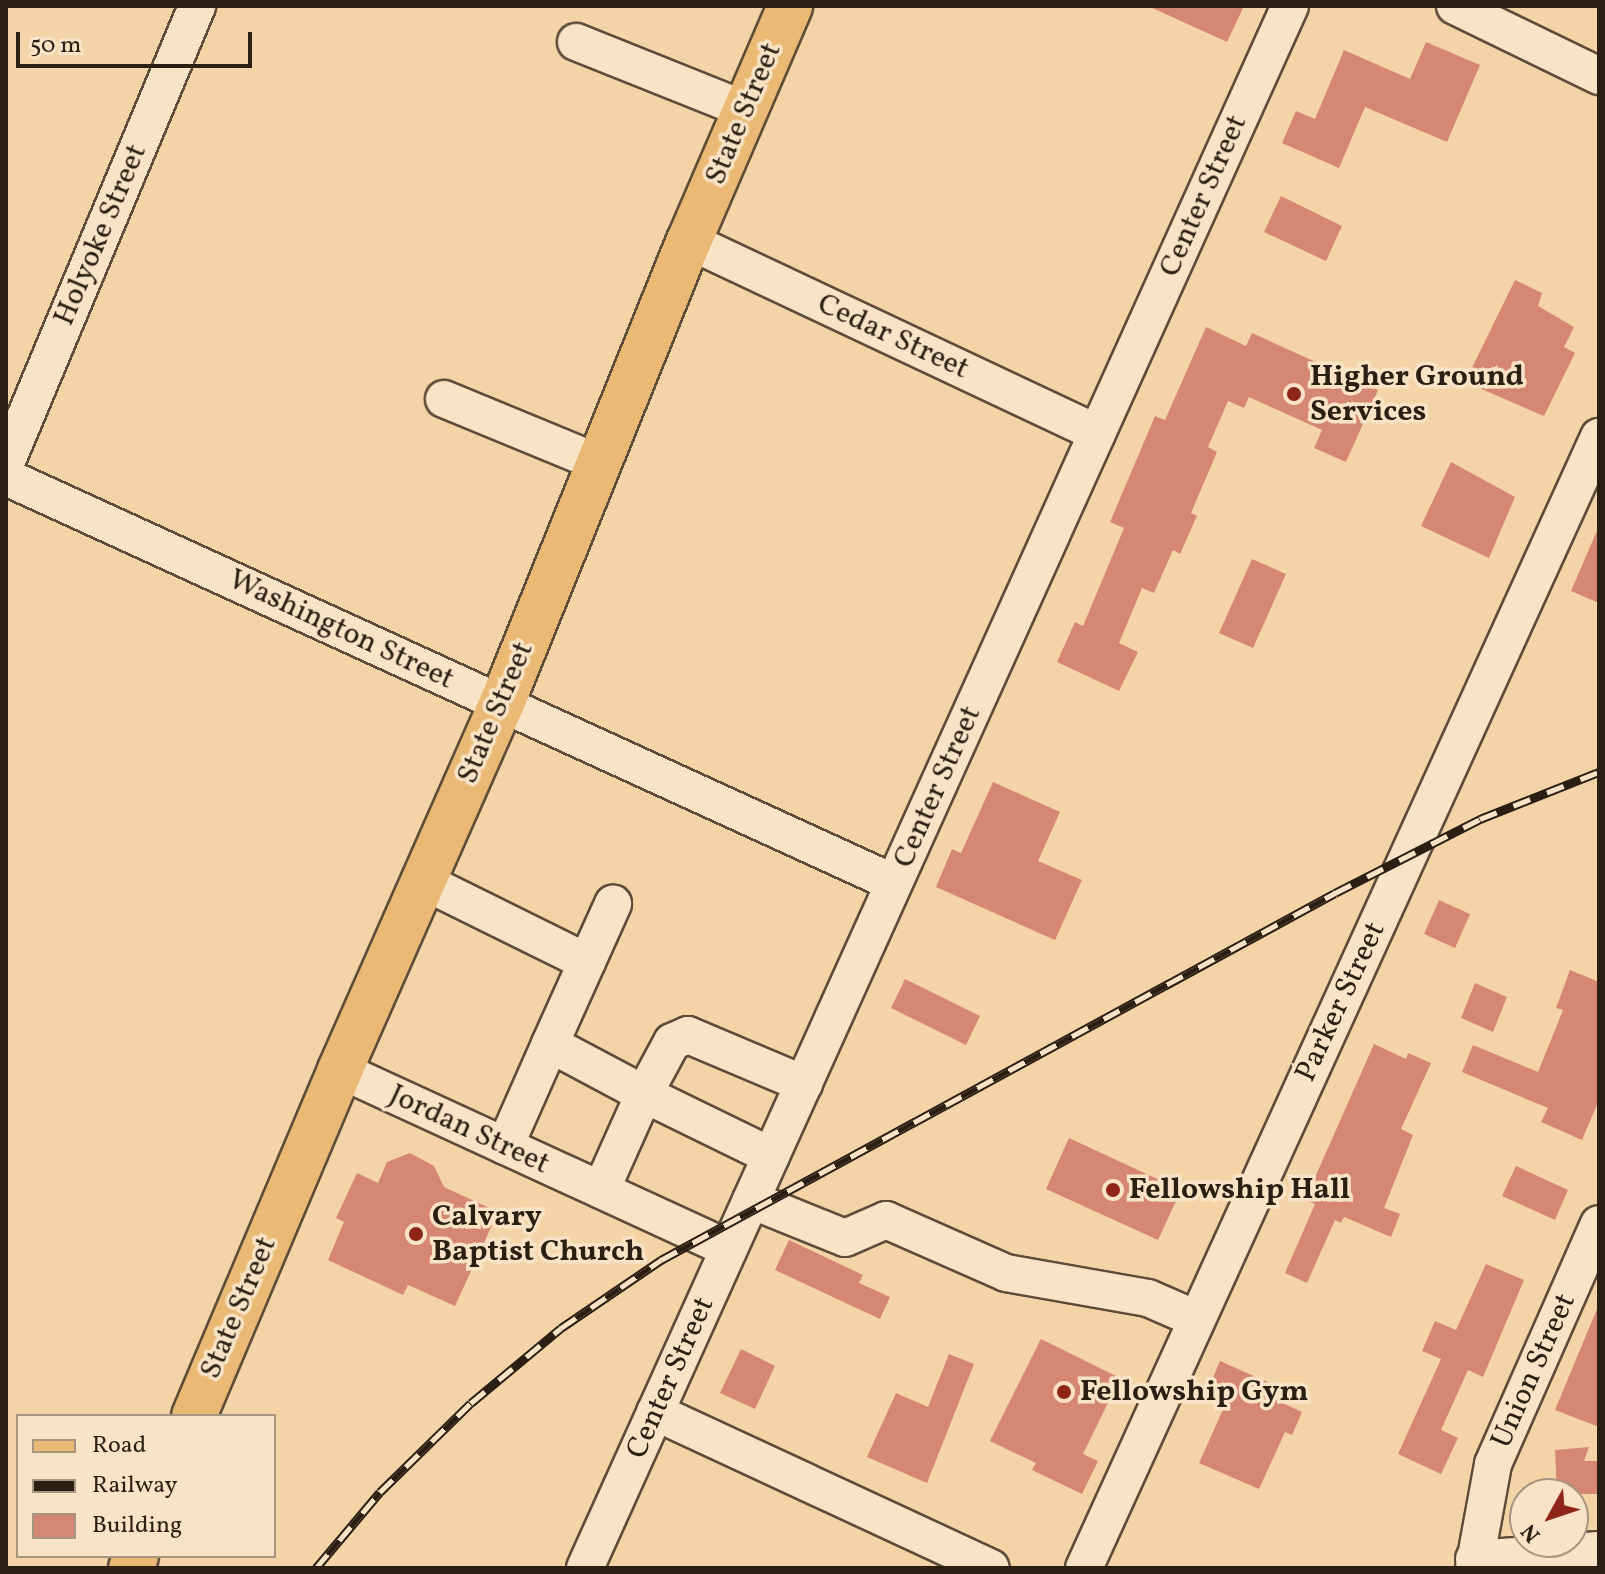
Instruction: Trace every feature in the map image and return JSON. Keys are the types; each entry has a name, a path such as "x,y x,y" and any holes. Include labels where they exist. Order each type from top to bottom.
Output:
{"main road":[{"name":"State Street","path":"195,1414 340,1070 502,703 689,241 790,6"}],"street":[{"name":"Holyoke Street","path":"6,463 197,6"},
{"name":"Center Street","path":"585,1568 1290,6"},
{"path":"1455,6 1599,76"},
{"path":"576,42 746,110"},
{"name":"Cedar Street","path":"689,241 1097,433"},
{"path":"444,399 599,463"},
{"name":"Parker Street","path":"1084,1568 1599,437"},
{"name":"Washington Street","path":"6,477 894,883"},
{"path":"423,881 587,962"},
{"path":"505,1146 613,904"},
{"path":"601,1190 644,1094 672,1042 688,1035 804,1084"},
{"path":"550,1044 771,1156"},
{"name":"Jordan Street","path":"340,1070 729,1249"},
{"path":"751,1200 845,1238 886,1220 1006,1273 1148,1298 1196,1319"},
{"name":"Union Street","path":"1474,1563 1493,1464 1599,1224"},
{"path":"655,1412 991,1568"},
{"path":"1474,1563 1599,1550"}],"building":[{"path":"1148,6 1244,6 1227,42"},
{"path":"1426,42 1480,65 1447,142 1365,107 1339,168 1282,143 1296,111 1315,119 1344,50 1410,79"},
{"path":"1281,196 1342,226 1326,261 1264,232"},
{"path":"1515,280 1542,293 1538,306 1574,327 1564,347 1575,353 1544,416 1465,382"},
{"path":"1206,327 1246,346 1252,333 1378,390 1346,462 1314,448 1322,430 1249,397 1244,408 1228,401 1208,447 1217,452 1191,513 1197,516 1180,554 1173,550 1154,593 1142,588 1119,643 1138,652 1119,691 1057,662 1075,622 1083,626 1124,528 1110,522 1155,416 1165,420"},
{"path":"1451,462 1515,497 1489,558 1421,526"},
{"path":"1599,526 1599,603 1571,591"},
{"path":"1252,559 1286,574 1253,648 1219,633"},
{"path":"993,782 1060,812 1038,861 1082,880 1055,940 936,887 952,849 961,853"},
{"path":"1439,900 1470,914 1455,948 1424,934"},
{"path":"1570,970 1599,982 1599,1100 1582,1140 1541,1122 1548,1108 1462,1072 1473,1045 1538,1072 1563,1010 1556,1008"},
{"path":"905,979 980,1016 966,1045 891,1008"},
{"path":"1475,983 1507,997 1493,1032 1461,1018"},
{"path":"1374,1044 1406,1059 1408,1053 1431,1063 1401,1129 1413,1135 1384,1208 1400,1214 1391,1237 1344,1217 1341,1223 1335,1220 1307,1283 1285,1273 1315,1204 1305,1200"},
{"name":"Fellowship Hall","path":"1069,1138 1181,1190 1158,1240 1046,1189"},
{"name":"Calvary Baptist Church","path":"410,1153 434,1166 444,1187 498,1212 455,1306 408,1285 403,1295 328,1260 344,1222 336,1218 357,1173 378,1183 387,1162"},
{"path":"1516,1166 1568,1190 1555,1220 1502,1196"},
{"path":"789,1240 863,1275 859,1283 890,1297 880,1319 775,1270"},
{"path":"1486,1264 1524,1280 1483,1377 1468,1370 1441,1430 1458,1438 1441,1474 1398,1454 1441,1359 1422,1351 1435,1321 1456,1330"},
{"path":"1599,1304 1599,1427 1555,1410"},
{"name":"Fellowship Gym","path":"1041,1339 1120,1378 1083,1454 1098,1461 1082,1494 1032,1470 1036,1463 990,1441"},
{"path":"741,1349 775,1366 755,1409 720,1393"},
{"path":"949,1354 974,1364 927,1483 867,1457 896,1393 928,1407"},
{"path":"1220,1361 1279,1387 1274,1399 1302,1412 1292,1435 1285,1432 1259,1489 1199,1463 1225,1405 1205,1396"},
{"path":"1589,1447 1584,1461 1599,1461 1599,1494 1589,1494 1589,1478 1556,1478 1555,1450"}],"railway":[{"path":"316,1568 380,1492 471,1403 561,1328 661,1260 1335,893 1480,819 1599,772"}],"place":[{"name":"Higher Ground Services","path":"1294,394"},
{"name":"Fellowship Hall","path":"1113,1190"},
{"name":"Calvary Baptist Church","path":"416,1234"},
{"name":"Fellowship Gym","path":"1064,1392"}]}
